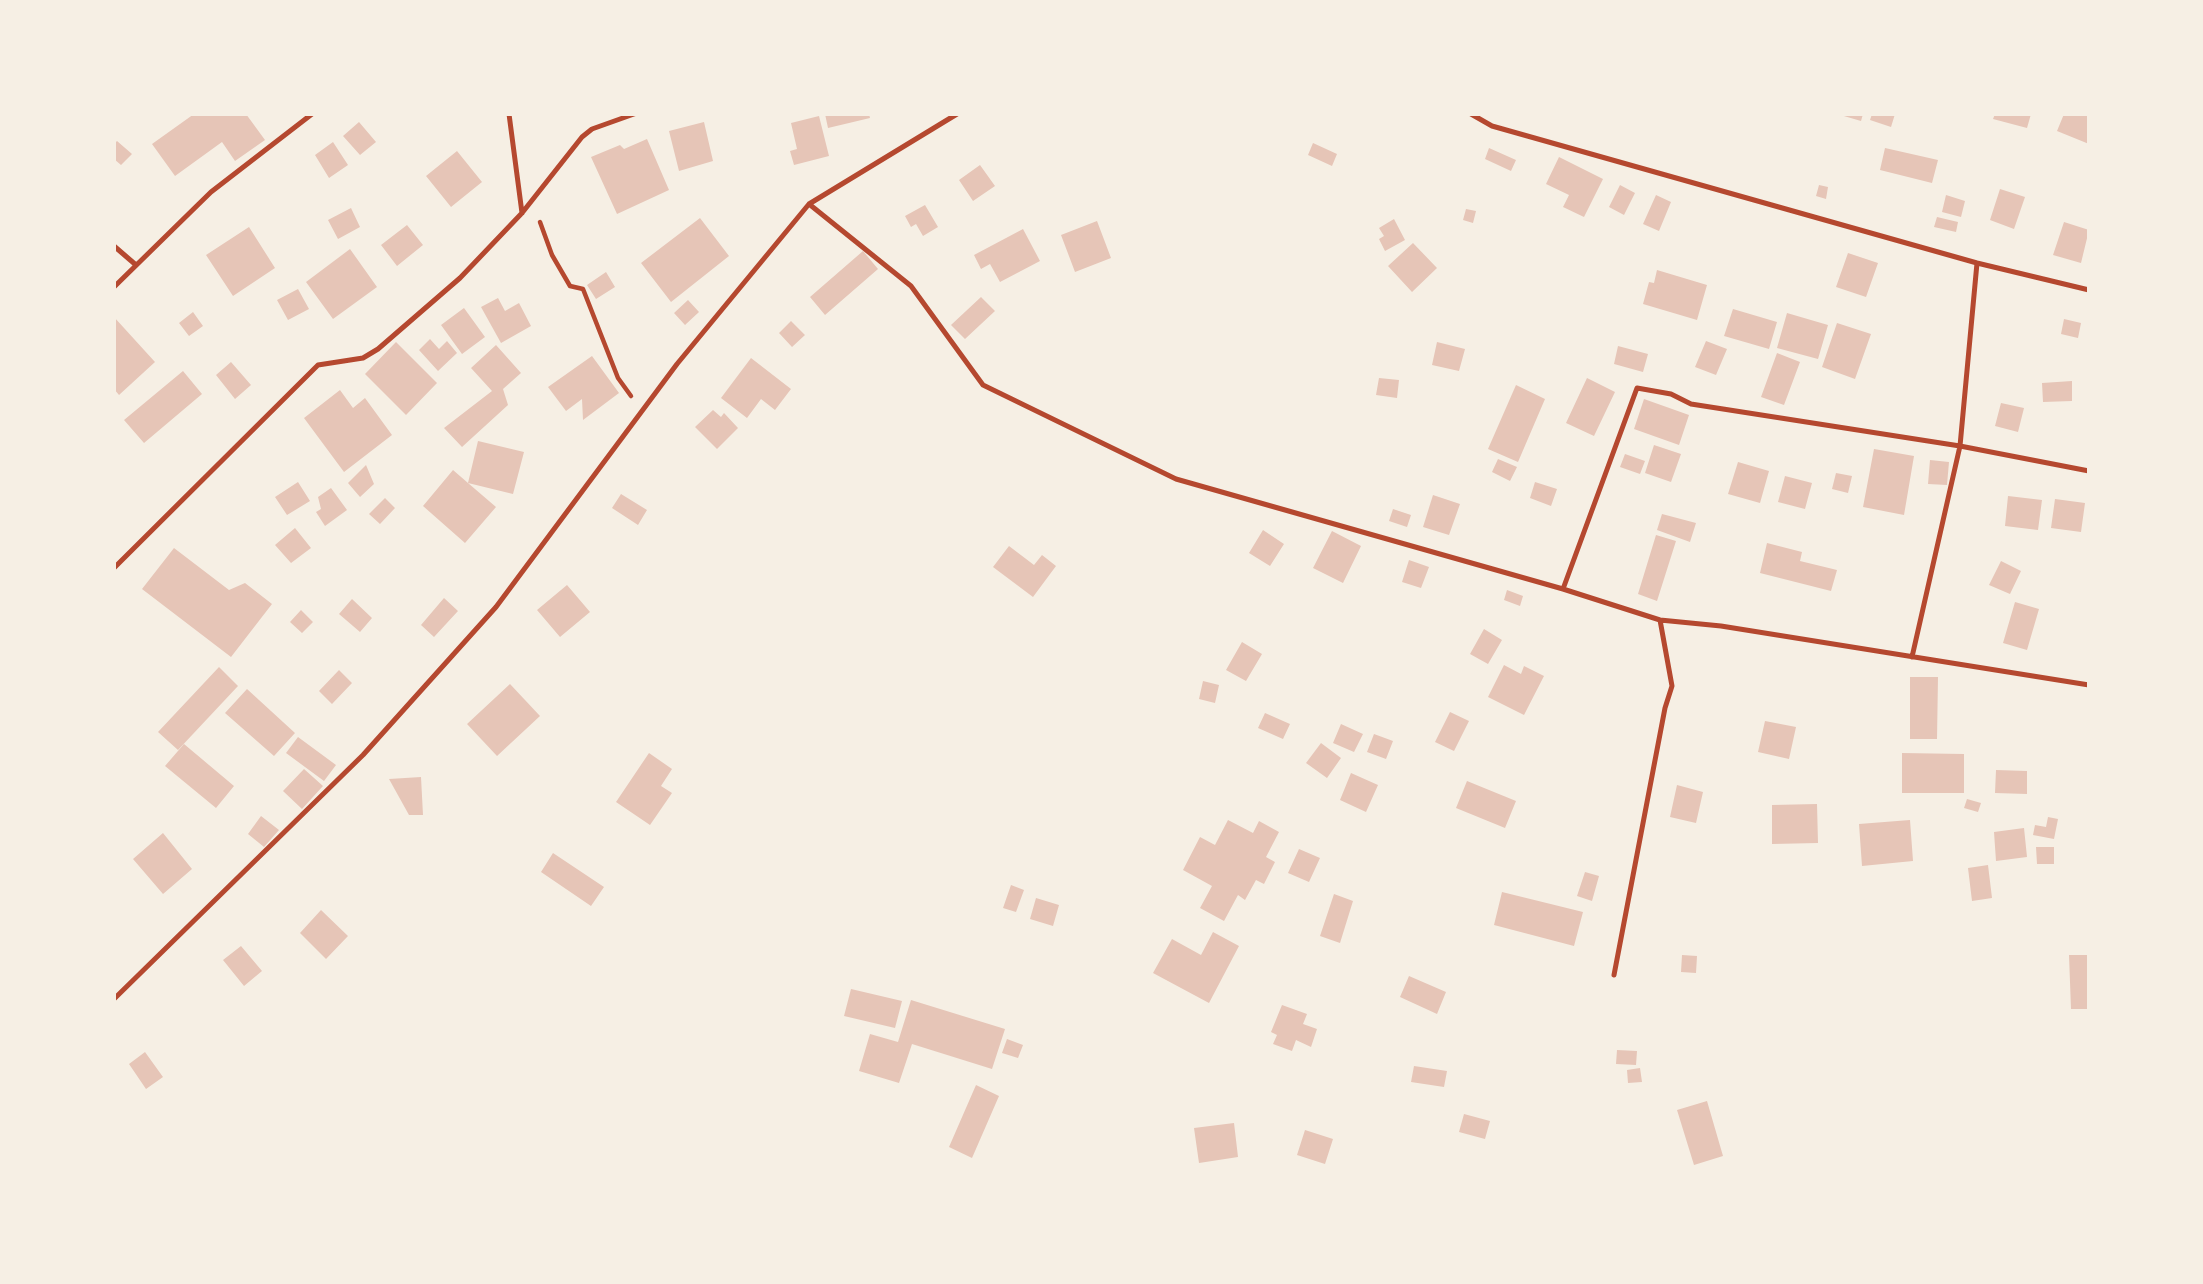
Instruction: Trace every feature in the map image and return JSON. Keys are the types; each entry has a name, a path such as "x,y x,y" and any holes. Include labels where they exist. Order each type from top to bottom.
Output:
{"lane":[{"path":"114,287 211,192 312,114"},
{"path":"509,114 522,214"},
{"path":"114,568 318,365 363,358 378,349 460,278 522,214 592,129 634,114"},
{"path":"114,999 363,755 496,607 640,414 809,204 957,114"},
{"path":"1471,114 1493,126 1977,263 2089,290"},
{"path":"809,204 898,273 983,384 1176,479 1563,589 1660,620 1721,626 2089,685"},
{"path":"114,246 136,265"},
{"path":"1912,657 1960,446 1977,263"},
{"path":"1563,589 1637,388 1671,394 1691,404 1960,446 2089,471"},
{"path":"1614,975 1665,708 1672,686 1660,620"}],"path":[{"path":"530,202 552,255 570,286 583,289 618,378 640,414"}],"building":[{"path":"194,114 246,114 265,140 235,161 222,142 175,176 152,144"},
{"path":"825,114 869,114 870,118 828,128"},
{"path":"1837,114 1863,114 1861,121"},
{"path":"1872,114 1895,114 1891,127 1870,120"},
{"path":"1995,114 2031,114 2027,128 1993,119"},
{"path":"2064,114 2089,114 2089,144 2057,131"},
{"path":"819,116 829,156 794,165 790,151 797,149 791,123"},
{"path":"359,122 376,142 360,155 343,136"},
{"path":"704,122 713,161 679,171 669,131"},
{"path":"647,139 669,190 617,214 591,157 620,145 624,149"},
{"path":"117,141 132,154 121,165 114,159 114,144"},
{"path":"333,142 348,165 329,178 315,155"},
{"path":"1313,143 1337,154 1332,166 1308,155"},
{"path":"1489,148 1516,160 1511,171 1485,159"},
{"path":"1885,148 1938,160 1932,183 1880,170"},
{"path":"457,151 482,182 451,207 426,176"},
{"path":"1559,157 1603,179 1584,217 1563,207 1569,195 1546,184"},
{"path":"980,165 995,186 973,201 959,180"},
{"path":"1620,185 1635,193 1624,215 1609,207"},
{"path":"1819,185 1828,187 1826,199 1816,196"},
{"path":"2000,189 2025,197 2014,229 1990,220"},
{"path":"1656,195 1671,202 1659,231 1643,224"},
{"path":"1946,195 1965,201 1961,217 1942,212"},
{"path":"925,205 938,227 923,236 916,224 911,227 905,216"},
{"path":"351,208 360,227 338,239 328,220"},
{"path":"1466,209 1476,211 1473,223 1463,220"},
{"path":"1937,217 1958,222 1956,232 1934,227"},
{"path":"700,218 729,256 671,302 641,263"},
{"path":"1394,219 1405,240 1385,251 1379,239 1384,236 1379,228"},
{"path":"1097,221 1111,258 1075,272 1061,235"},
{"path":"2064,222 2089,230 2081,263 2053,255"},
{"path":"407,225 423,245 397,266 381,245"},
{"path":"249,227 275,268 233,296 206,255"},
{"path":"1023,229 1040,261 1000,282 990,264 981,269 974,255"},
{"path":"1413,243 1437,268 1412,292 1388,266"},
{"path":"350,249 377,287 333,319 306,282"},
{"path":"863,251 878,269 825,315 810,297"},
{"path":"1848,253 1878,263 1866,297 1836,287"},
{"path":"1657,270 1707,285 1697,320 1643,304 1649,282 1654,283"},
{"path":"606,272 615,287 596,299 587,285"},
{"path":"298,289 309,309 288,320 277,300"},
{"path":"981,297 995,311 965,339 951,325"},
{"path":"498,298 505,311 519,303 531,326 501,343 481,307"},
{"path":"688,300 699,312 685,325 674,313"},
{"path":"464,308 485,337 462,354 441,325"},
{"path":"1733,309 1777,322 1769,349 1724,336"},
{"path":"193,312 203,326 189,336 179,323"},
{"path":"1787,313 1828,325 1818,359 1777,348"},
{"path":"114,317 155,362 119,395 114,389"},
{"path":"2064,319 2081,323 2078,338 2061,334"},
{"path":"791,321 805,335 792,347 779,333"},
{"path":"1837,323 1871,334 1855,379 1822,367"},
{"path":"430,339 439,349 447,341 457,353 438,371 419,350"},
{"path":"1706,341 1727,349 1716,375 1695,367"},
{"path":"396,342 437,383 406,415 365,374"},
{"path":"1437,342 1465,349 1459,371 1432,365"},
{"path":"496,345 521,373 503,389 508,405 462,447 444,428 492,391 471,368"},
{"path":"1618,346 1648,354 1643,372 1614,364"},
{"path":"1777,353 1800,362 1784,405 1761,397"},
{"path":"592,356 619,393 583,420 582,399 566,411 548,387"},
{"path":"751,358 791,389 775,410 761,399 747,418 721,398"},
{"path":"231,362 251,385 235,399 216,375"},
{"path":"183,371 202,394 144,443 124,420"},
{"path":"1379,378 1399,380 1397,398 1376,395"},
{"path":"1587,378 1615,392 1594,436 1566,423"},
{"path":"2072,381 2072,401 2043,402 2042,383"},
{"path":"1516,385 1545,399 1518,462 1488,449"},
{"path":"340,390 353,408 365,398 392,435 344,472 304,418"},
{"path":"1644,399 1689,415 1679,445 1634,429"},
{"path":"2001,403 2024,408 2018,432 1995,426"},
{"path":"713,410 721,417 724,413 738,428 717,449 695,427"},
{"path":"478,441 524,452 513,494 468,483"},
{"path":"1654,445 1681,454 1671,482 1645,473"},
{"path":"1874,449 1914,456 1904,515 1863,507"},
{"path":"1625,454 1645,461 1640,474 1620,467"},
{"path":"1498,459 1517,467 1510,481 1492,472"},
{"path":"1930,460 1949,462 1947,485 1928,484"},
{"path":"1738,462 1769,471 1760,503 1728,494"},
{"path":"366,465 374,484 360,497 348,483"},
{"path":"453,470 496,507 465,543 423,506"},
{"path":"1836,473 1852,476 1848,493 1832,489"},
{"path":"1785,476 1812,483 1805,509 1778,502"},
{"path":"298,482 310,501 287,515 275,497"},
{"path":"1535,482 1557,489 1551,506 1530,498"},
{"path":"331,488 347,510 325,526 316,512 321,509 318,497"},
{"path":"621,494 647,510 638,525 612,508"},
{"path":"1433,495 1460,504 1449,535 1423,527"},
{"path":"2008,496 2042,500 2038,530 2005,526"},
{"path":"385,498 395,508 380,524 369,514"},
{"path":"2055,499 2085,503 2081,532 2051,528"},
{"path":"1393,509 1411,515 1407,527 1389,521"},
{"path":"1662,514 1696,523 1690,542 1657,530"},
{"path":"295,528 311,548 291,563 275,545"},
{"path":"1263,530 1284,544 1270,566 1249,553"},
{"path":"1332,531 1361,546 1343,583 1313,568"},
{"path":"1656,535 1676,541 1657,601 1638,594"},
{"path":"1767,543 1802,552 1800,561 1837,570 1831,591 1760,573"},
{"path":"1009,546 1034,565 1042,555 1056,566 1033,597 993,567"},
{"path":"174,548 229,590 245,583 272,604 231,657 142,589"},
{"path":"1409,560 1429,567 1421,588 1402,582"},
{"path":"2001,561 2021,571 2010,594 1989,585"},
{"path":"567,585 590,612 560,637 537,610"},
{"path":"1507,590 1523,596 1520,606 1504,600"},
{"path":"444,598 458,611 434,637 421,625"},
{"path":"352,599 372,618 360,632 339,614"},
{"path":"2015,602 2039,609 2027,650 2003,643"},
{"path":"301,610 313,622 302,633 290,622"},
{"path":"1484,629 1502,640 1488,664 1470,654"},
{"path":"1242,642 1262,654 1246,681 1226,670"},
{"path":"1504,665 1521,674 1524,666 1544,676 1524,715 1488,697"},
{"path":"219,667 238,686 178,750 158,732"},
{"path":"339,670 352,683 332,704 319,691"},
{"path":"1910,677 1938,677 1937,739 1910,739"},
{"path":"1203,681 1219,685 1215,703 1199,699"},
{"path":"510,684 540,716 497,756 467,724"},
{"path":"247,689 295,733 274,756 225,713"},
{"path":"1450,712 1469,721 1454,751 1435,742"},
{"path":"1265,713 1290,724 1283,739 1258,728"},
{"path":"1765,721 1796,727 1789,759 1758,752"},
{"path":"1341,724 1363,734 1354,752 1333,743"},
{"path":"1374,734 1393,741 1386,759 1367,752"},
{"path":"298,737 336,765 324,781 286,753"},
{"path":"1321,743 1341,758 1327,778 1306,763"},
{"path":"184,744 234,786 216,808 165,766"},
{"path":"649,753 672,769 661,786 672,793 650,825 616,802"},
{"path":"1902,753 1964,754 1964,793 1902,793"},
{"path":"304,769 323,786 302,809 283,791"},
{"path":"1996,770 2027,771 2027,794 1995,793"},
{"path":"1351,773 1378,785 1366,812 1340,800"},
{"path":"421,777 423,815 409,815 389,779"},
{"path":"1467,781 1516,801 1505,828 1456,808"},
{"path":"1677,785 1703,792 1696,823 1670,817"},
{"path":"1967,799 1981,803 1978,812 1964,808"},
{"path":"1817,804 1818,843 1772,844 1772,805"},
{"path":"261,816 279,830 264,847 248,834"},
{"path":"2048,817 2058,819 2054,839 2033,835 2035,825 2046,827"},
{"path":"1228,820 1253,833 1259,821 1279,832 1266,857 1275,862 1264,884 1256,880 1245,900 1238,895 1224,921 1200,908 1212,886 1183,870 1200,837 1215,845"},
{"path":"1910,820 1913,861 1862,866 1859,824"},
{"path":"2024,828 2027,857 1996,861 1994,832"},
{"path":"163,833 192,869 163,894 133,859"},
{"path":"2036,847 2054,847 2054,864 2037,864"},
{"path":"1299,849 1320,858 1309,882 1288,873"},
{"path":"553,853 604,887 591,906 541,872"},
{"path":"1988,865 1992,898 1972,901 1968,868"},
{"path":"1585,872 1599,876 1592,901 1577,896"},
{"path":"1011,885 1024,890 1016,912 1003,908"},
{"path":"1502,892 1583,912 1574,946 1494,925"},
{"path":"1334,894 1353,901 1340,943 1320,936"},
{"path":"1036,898 1059,905 1053,926 1030,919"},
{"path":"321,910 348,936 326,959 300,933"},
{"path":"1213,932 1239,946 1209,1003 1153,973 1172,939 1201,955"},
{"path":"241,946 262,971 244,986 223,960"},
{"path":"1682,955 1697,956 1696,973 1681,972"},
{"path":"2069,955 2089,955 2089,1009 2071,1009"},
{"path":"1409,976 1446,992 1437,1014 1400,997"},
{"path":"851,989 902,1001 895,1028 844,1016"},
{"path":"911,1000 1005,1029 992,1069 912,1044 899,1083 859,1071 870,1034 898,1042"},
{"path":"1282,1005 1307,1014 1303,1024 1317,1029 1311,1047 1296,1040 1292,1051 1273,1044 1277,1035 1271,1032"},
{"path":"1007,1039 1023,1045 1018,1058 1002,1053"},
{"path":"1617,1050 1637,1051 1636,1065 1616,1064"},
{"path":"145,1052 163,1077 146,1089 129,1064"},
{"path":"1414,1066 1447,1071 1444,1087 1411,1082"},
{"path":"1640,1068 1642,1082 1628,1083 1627,1070"},
{"path":"976,1085 999,1096 972,1158 949,1147"},
{"path":"1707,1101 1723,1156 1694,1165 1677,1110"},
{"path":"1464,1114 1490,1121 1485,1139 1459,1132"},
{"path":"1234,1123 1238,1157 1199,1163 1194,1128"},
{"path":"1305,1130 1333,1139 1325,1164 1297,1155"}]}
